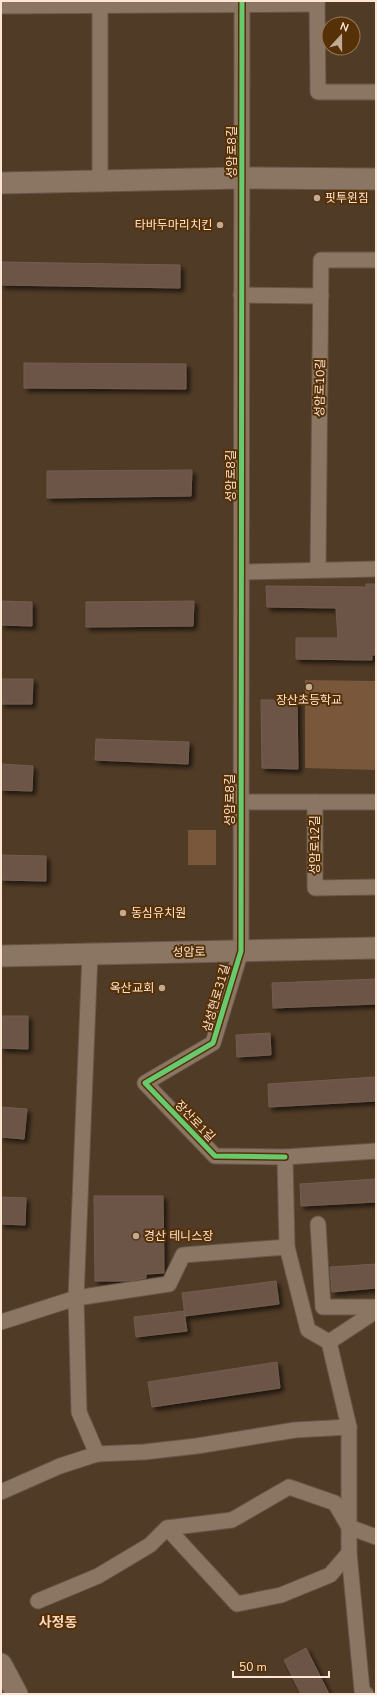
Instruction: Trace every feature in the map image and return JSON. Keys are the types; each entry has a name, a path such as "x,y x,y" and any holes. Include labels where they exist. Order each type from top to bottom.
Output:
{"street":[{"path":"1,6 100,3 317,3 318,92 376,92"},
{"path":"100,3 100,181"},
{"name":"성암로8길","path":"240,951 242,572 242,3"},
{"path":"1,183 242,178 376,179"},
{"name":"성암로10길","path":"318,570 321,260 376,260"},
{"path":"241,295 321,296"},
{"path":"242,572 376,569"},
{"path":"240,802 315,802"},
{"name":"성암로12길","path":"376,802 315,802 316,888 376,886"},
{"name":"성암로","path":"1,956 376,948"},
{"name":"삼성현로31길","path":"145,1083 214,1043 240,951"},
{"path":"90,954 76,1298 79,1412 97,1454"},
{"name":"장산로1길","path":"145,1083 215,1156 285,1157 376,1151"},
{"path":"285,1157 287,1246 308,1330 329,1342 350,1427 349,1553 362,1690 366,1694"},
{"path":"318,1224 323,1307 376,1307"},
{"path":"1,1322 76,1298 169,1284 183,1255 287,1246"},
{"path":"329,1342 376,1311"},
{"path":"1,1492 60,1466 97,1454 144,1452 197,1446 295,1430 350,1427"},
{"path":"38,1602 98,1576 150,1545 167,1528 232,1520 289,1487 335,1504 349,1527 376,1537"},
{"path":"167,1528 237,1604 281,1595 330,1575 349,1553"},
{"path":"1,1664 17,1694"}],"shaded area":[{"path":"305,680 376,681 376,770 305,768"},
{"path":"188,830 216,830 216,865 188,865"}],"building":[{"path":"1,262 180,265 180,288 1,285"},
{"path":"24,363 186,364 186,389 24,388"},
{"path":"192,470 191,496 47,498 47,471"},
{"path":"366,584 376,584 376,655 372,655 372,660 296,659 296,638 338,638 336,608 267,607 266,586 366,587"},
{"path":"1,601 32,602 32,626 1,625"},
{"path":"194,601 193,626 86,627 86,602"},
{"path":"1,679 33,679 32,704 1,704"},
{"path":"261,700 297,700 298,769 262,768"},
{"path":"96,739 189,742 188,764 95,760"},
{"path":"1,764 33,766 32,791 1,790"},
{"path":"1,855 46,856 46,881 1,880"},
{"path":"376,979 376,1004 273,1008 272,983"},
{"path":"1,1016 28,1016 28,1049 1,1048"},
{"path":"270,1033 271,1055 237,1057 236,1035"},
{"path":"376,1077 376,1101 269,1107 268,1084"},
{"path":"1,1107 27,1109 24,1139 1,1137"},
{"path":"376,1179 376,1202 301,1206 300,1184"},
{"path":"94,1196 163,1196 164,1273 146,1274 146,1278 130,1281 95,1281"},
{"path":"1,1197 26,1198 25,1225 1,1224"},
{"path":"376,1264 376,1288 332,1292 330,1267"},
{"path":"276,1281 279,1304 185,1316 182,1293"},
{"path":"184,1311 187,1331 136,1337 134,1317"},
{"path":"277,1362 280,1388 152,1407 148,1382"},
{"path":"306,1648 329,1694 301,1694 284,1660"}],"cycle path":[{"path":"242,1 241,951 213,1043 145,1083 215,1156 285,1157"}],"place":[{"name":"핏투윈짐","path":"317,198"},
{"name":"타바두마리치킨","path":"220,225"},
{"name":"장산초등학교","path":"309,687"},
{"name":"동심유치원","path":"123,913"},
{"name":"옥산교회","path":"162,988"},
{"name":"경산 테니스장","path":"136,1236"}],"district":[{"name":"사정동","path":"58,1622"}]}
